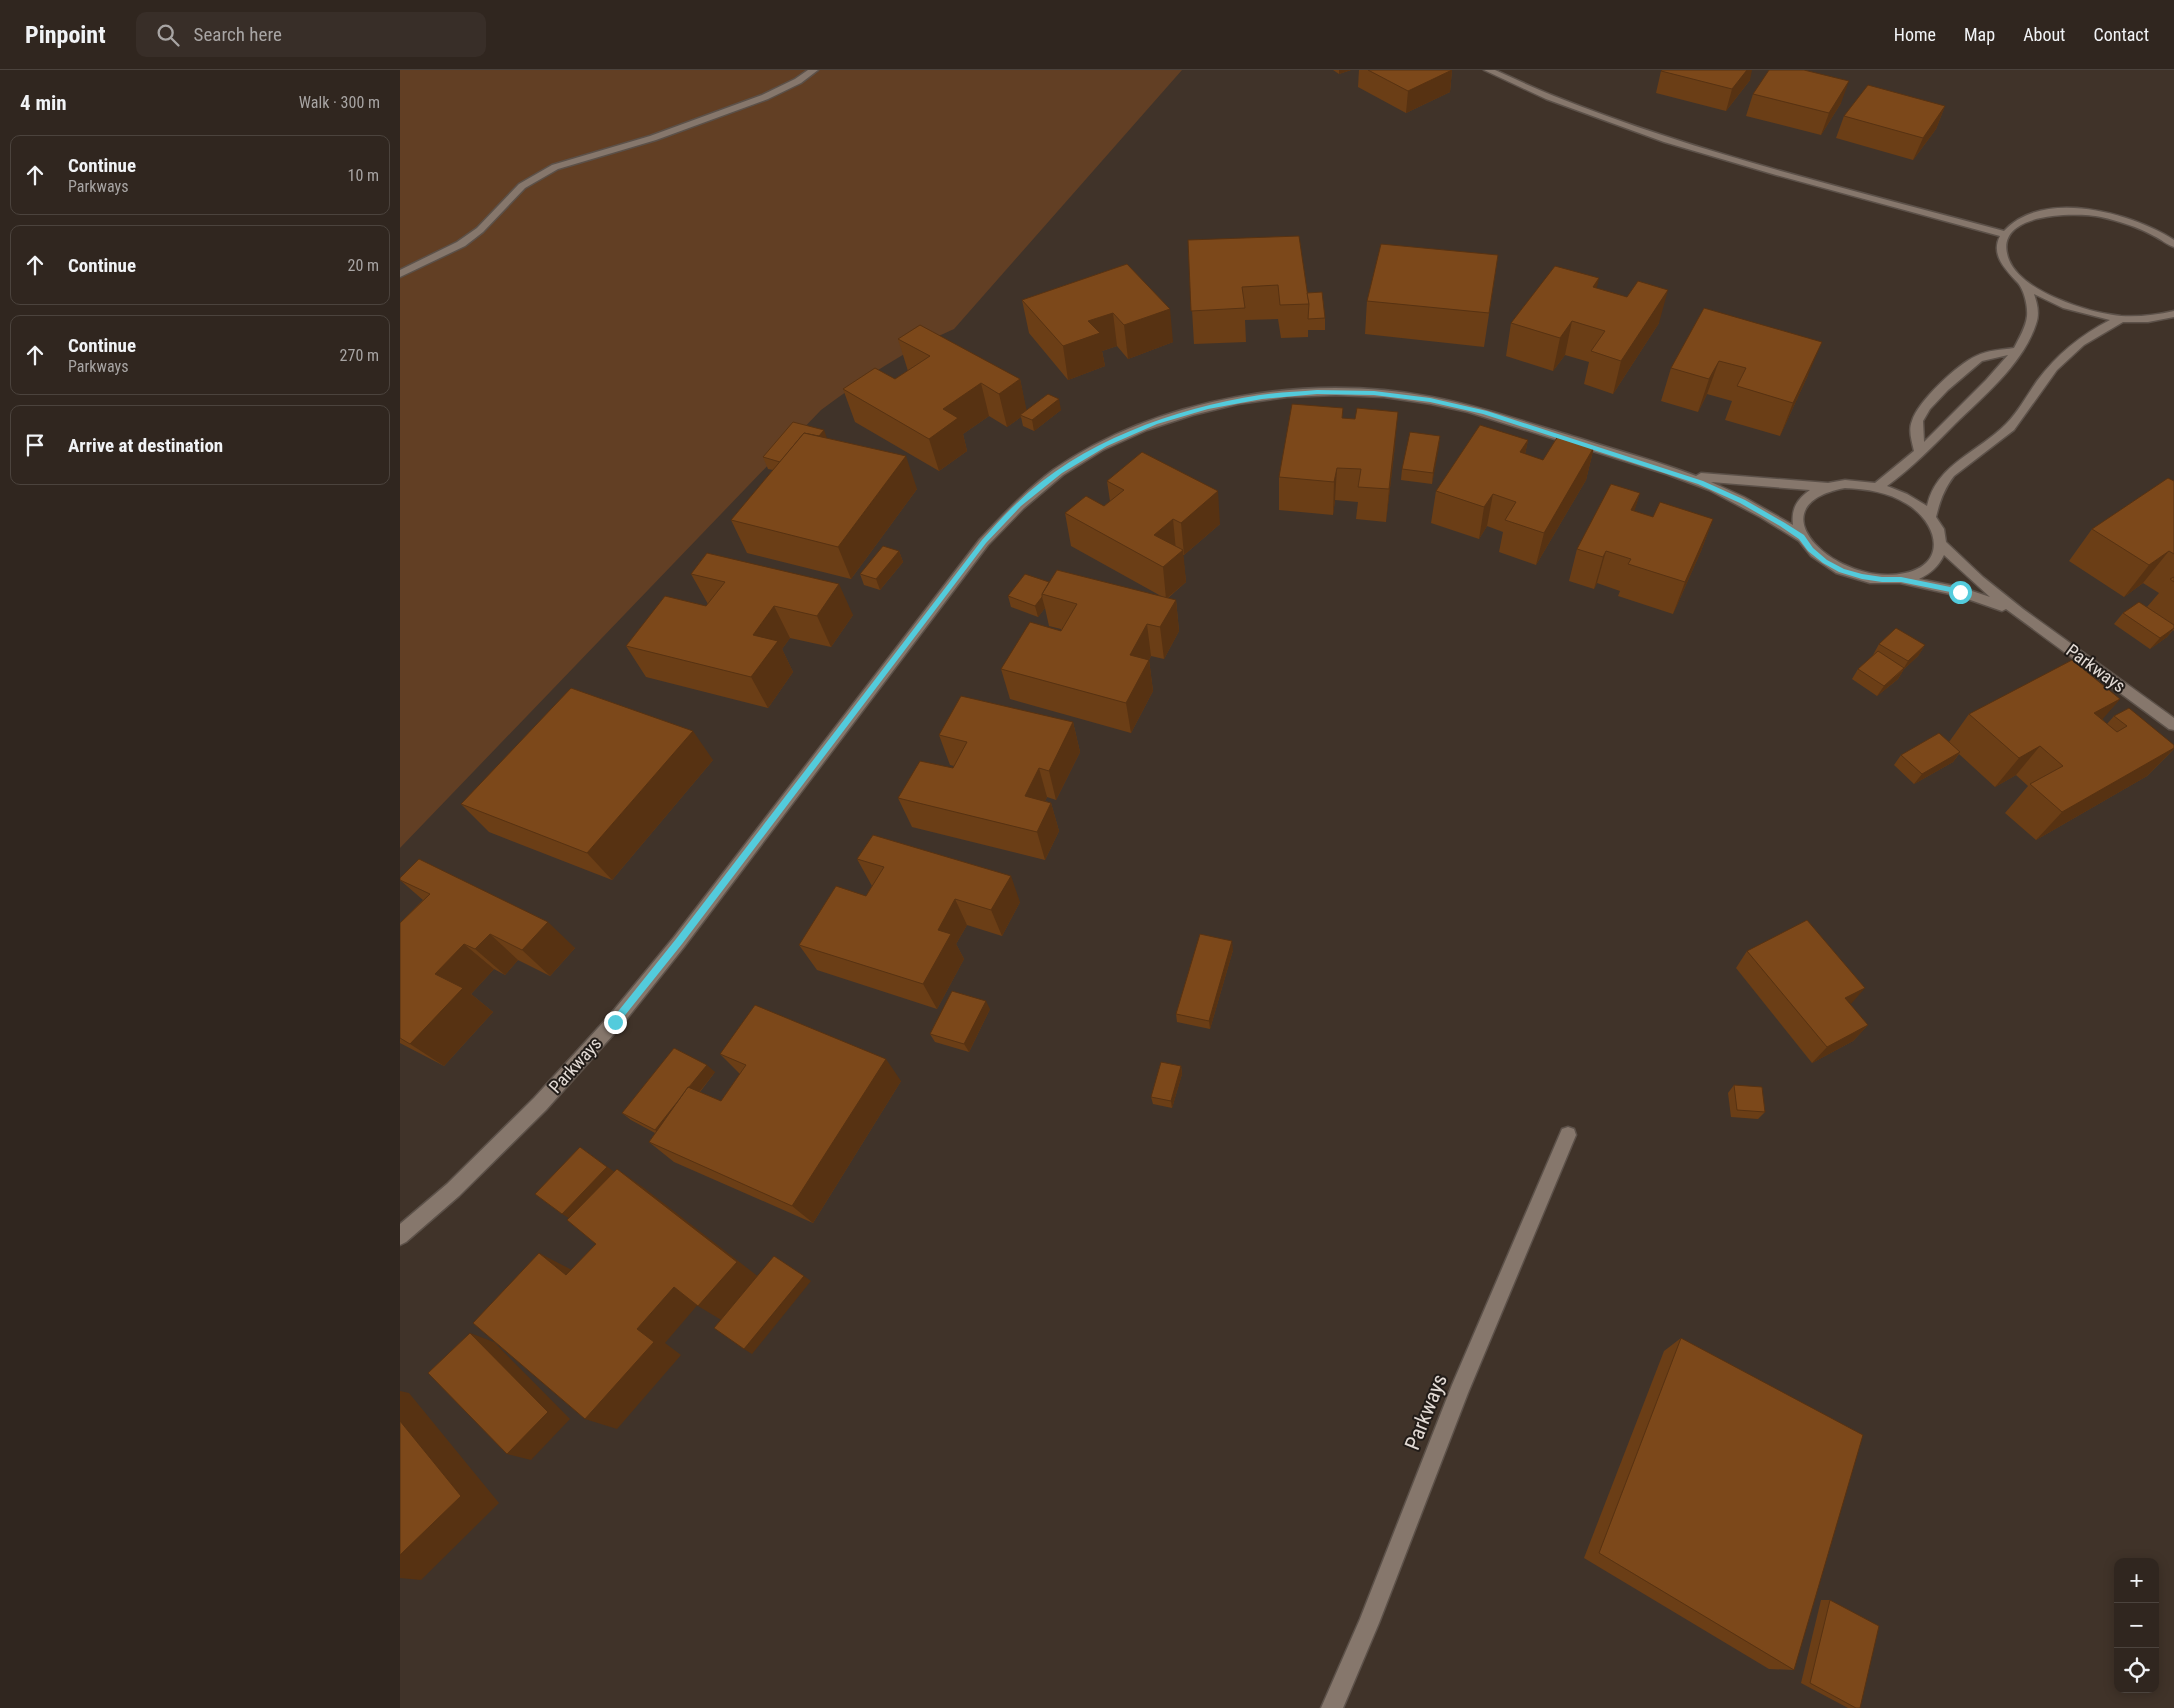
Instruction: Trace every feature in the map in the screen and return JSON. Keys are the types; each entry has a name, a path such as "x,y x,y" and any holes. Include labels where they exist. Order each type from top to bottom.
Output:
{"street":[{"path":"400,274 461,244 480,230 522,186 555,167 653,138 765,97 798,81 814,70"},
{"path":"1488,70 1556,101 1686,145 2005,234"},
{"path":"2174,244 2150,230 2129,221 2084,212 2063,212 2027,218 2014,225 2005,234 2002,243 2002,252 2013,272 2023,282 2038,293 2077,310 2121,319 2141,320 2174,314"},
{"path":"1878,487 1920,452 1989,383 2016,351 2031,325 2033,315 2030,299 2023,282"},
{"path":"1930,518 1932,502 1939,485 1951,471 2008,429 2023,413 2046,376 2077,344 2121,319"},
{"path":"1920,452 1916,429 1919,414 1924,407 1976,360 1994,354 2016,351"},
{"name":"Parkways","path":"400,1236 453,1190 540,1104 615,1022 679,942 984,542 1019,504 1060,472 1105,445 1155,423 1207,407 1243,400 1317,392 1374,393 1430,400 1485,412 1679,474 1743,502 1802,537"},
{"name":"Parkways","path":"1679,474 1757,483 1830,487"},
{"path":"1861,484 1878,487 1908,499 1930,518 1937,526 1942,544 1939,556 1931,567 1901,579 1882,580 1862,577 1842,570 1825,561 1811,550 1802,537 1798,524 1799,512 1802,506 1815,492 1830,487 1861,484"},
{"name":"Parkways","path":"1942,544 1977,580 2018,612 2174,725"},
{"name":"Parkways","path":"1901,579 1960,592 2018,612"},
{"name":"Parkways","path":"1332,1708 1369,1623 1460,1392 1568,1135"}],"shaded area":[{"path":"400,70 1182,70 954,329 918,346 885,366 821,410 400,848"}],"building":[{"path":"1368,70 1452,70 1408,91"},
{"path":"1662,70 1747,70 1732,89"},
{"path":"1769,70 1804,70 1849,81 1829,113 1753,94"},
{"path":"1868,85 1945,106 1923,138 1844,116"},
{"path":"1299,236 1309,304 1280,305 1278,285 1242,287 1245,308 1191,311 1188,240"},
{"path":"1381,244 1498,255 1489,313 1367,301"},
{"path":"1127,264 1170,309 1124,325 1113,313 1088,321 1100,333 1063,346 1022,300"},
{"path":"1555,266 1599,278 1593,287 1627,297 1638,281 1668,290 1621,361 1591,351 1605,331 1572,321 1560,338 1511,323"},
{"path":"1322,292 1325,318 1308,319 1309,304 1307,293"},
{"path":"1704,308 1822,342 1793,403 1737,386 1746,368 1719,361 1709,379 1671,368"},
{"path":"920,325 1020,379 999,394 981,383 943,409 958,418 929,439 843,389 875,368 895,379 930,356 898,339"},
{"path":"1048,394 1059,399 1032,420 1020,415"},
{"path":"1292,404 1343,408 1342,418 1355,419 1357,408 1398,412 1389,489 1358,487 1361,469 1337,468 1334,482 1279,477"},
{"path":"793,422 824,430 819,436 804,433 780,462 763,457"},
{"path":"1480,425 1528,440 1520,452 1543,460 1558,436 1594,447 1544,533 1505,520 1516,502 1493,494 1484,507 1436,491"},
{"path":"1410,432 1440,436 1433,473 1402,469"},
{"path":"804,433 906,456 838,547 731,520"},
{"path":"1142,452 1218,491 1181,523 1173,519 1154,535 1183,550 1163,567 1065,513 1086,496 1104,506 1124,490 1107,481"},
{"path":"2168,478 2174,481 2174,554 2169,551 2149,565 2092,529"},
{"path":"1611,484 1640,493 1631,510 1653,517 1660,502 1713,519 1685,582 1628,564 1631,559 1606,551 1603,557 1577,549"},
{"path":"883,546 899,551 876,579 860,574"},
{"path":"707,553 839,584 817,616 774,606 753,635 778,641 751,677 626,646 665,596 706,606 725,582 691,574"},
{"path":"1057,570 1176,600 1160,627 1147,624 1130,655 1149,660 1126,703 1001,669 1030,622 1061,631 1077,604 1042,594"},
{"path":"1025,574 1049,582 1042,597 1035,606 1008,596"},
{"path":"2139,602 2174,625 2174,628 2160,638 2123,613"},
{"path":"1896,628 1925,645 1908,661 1879,644"},
{"path":"1878,651 1904,668 1884,686 1858,669"},
{"path":"2072,660 2120,699 2094,713 2117,732 2127,726 2114,716 2129,708 2174,745 2174,748 2062,812 2030,784 2063,766 2040,746 2019,758 1969,714"},
{"path":"571,688 693,731 587,853 461,804"},
{"path":"961,696 1073,722 1049,771 1039,768 1025,796 1051,803 1037,832 898,798 920,761 953,768 967,742 939,735"},
{"path":"1939,733 1960,752 1922,774 1901,755"},
{"path":"873,835 1011,876 991,910 955,899 938,930 951,934 923,984 799,945 836,886 866,896 884,867 857,859"},
{"path":"419,859 548,922 522,950 490,934 475,949 464,944 435,974 463,988 410,1044 400,1038 400,923 430,894 400,880 400,878"},
{"path":"1807,920 1865,988 1845,998 1868,1025 1827,1047 1747,951"},
{"path":"1200,934 1232,941 1209,1021 1176,1014"},
{"path":"952,991 986,1001 964,1044 930,1034"},
{"path":"755,1005 886,1059 792,1206 649,1142 688,1087 721,1101 746,1065 720,1054"},
{"path":"674,1048 707,1065 655,1130 622,1113"},
{"path":"1161,1062 1181,1066 1171,1101 1151,1097"},
{"path":"1734,1085 1762,1087 1765,1112 1737,1110"},
{"path":"580,1147 607,1167 562,1214 535,1194"},
{"path":"617,1169 737,1262 698,1306 674,1287 637,1329 654,1342 585,1419 473,1323 539,1253 566,1275 596,1244 567,1220"},
{"path":"774,1256 804,1276 744,1349 714,1328"},
{"path":"470,1333 548,1412 507,1454 428,1373"},
{"path":"1681,1338 1863,1435 1794,1670 1599,1553"},
{"path":"400,1421 461,1496 400,1555"},
{"path":"1830,1600 1879,1626 1860,1708 1856,1708 1810,1683"}],"route":[{"path":"615,1022 679,942 984,542 1019,504 1060,472 1105,445 1155,423 1207,407 1262,397 1317,392 1374,393 1430,400 1485,412 1700,482 1743,502 1782,524 1802,537 1811,550 1825,561 1842,570 1862,577 1882,580 1901,579 1960,592"}]}
